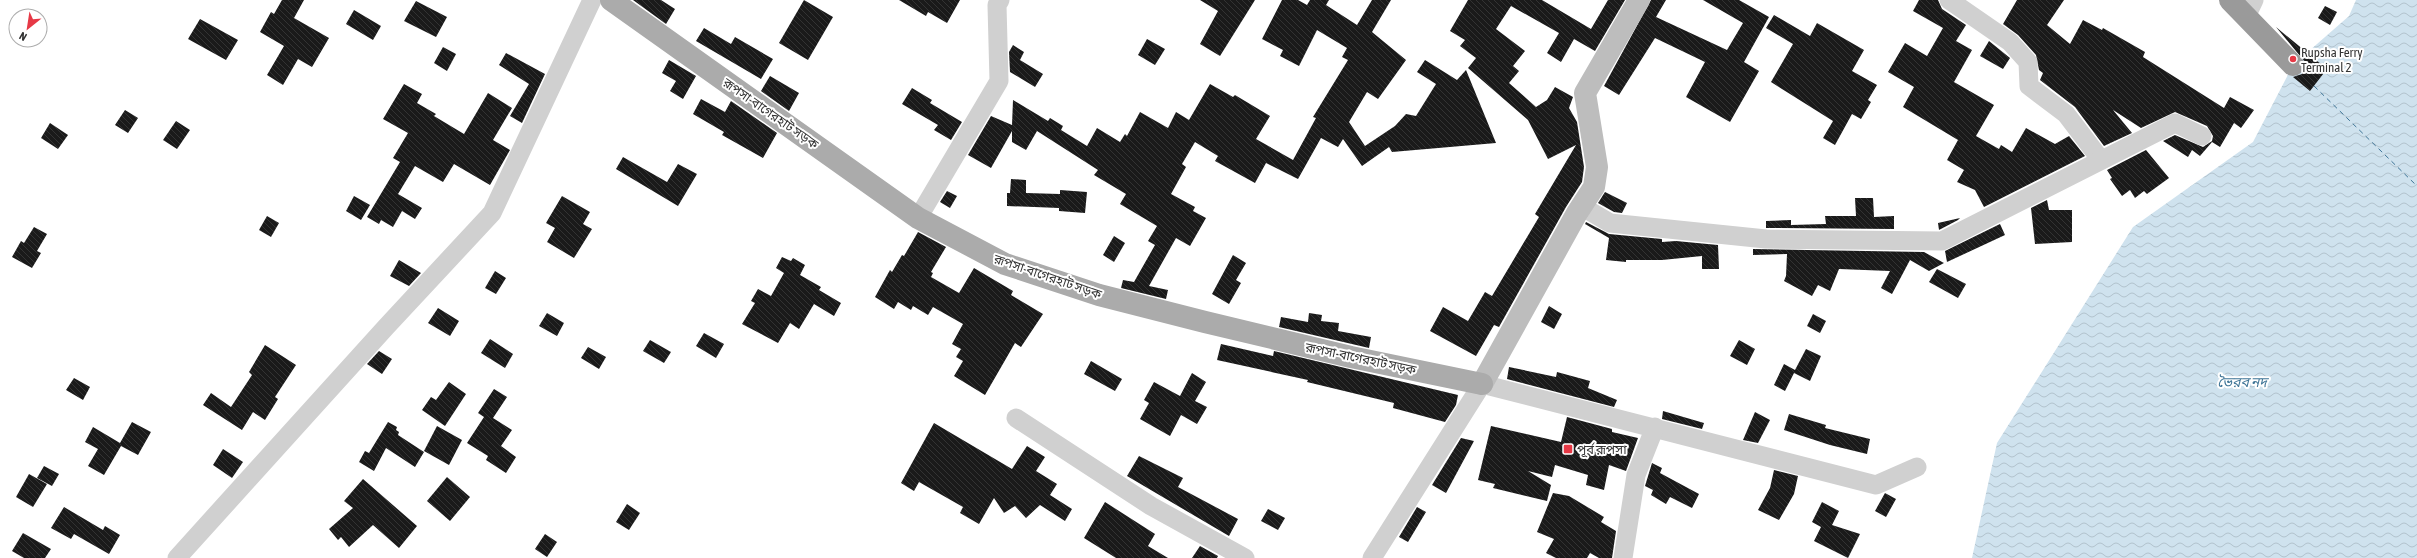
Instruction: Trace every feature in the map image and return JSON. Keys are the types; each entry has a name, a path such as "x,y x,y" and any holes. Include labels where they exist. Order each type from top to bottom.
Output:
{"highway":[{"path":"2230,0 2250,8 2293,65"}],"main road":[{"name":"রূপসা-বাগেরহাট সড়ক","path":"611,0 918,218 1005,264 1099,295 1352,357 1482,384"},
{"path":"1482,384 1581,206 1594,187 1597,167 1585,93 1639,0"}],"street":[{"path":"177,558 386,327 492,213 592,0"},
{"path":"918,218 999,80 997,5 1000,0"},
{"path":"1949,0 2010,42 2028,62 2030,86 2066,114 2101,160"},
{"path":"1581,206 1610,223 1766,239 1942,241 2175,122 2202,136"},
{"path":"1372,558 1482,384 1655,427 1876,485 1917,467"},
{"path":"1016,418 1151,506 1245,558"},
{"path":"1623,558 1636,475 1655,427"}],"water":[{"name":"ভৈরব নদ","path":"2356,0 2417,0 2417,558 1972,558 1997,443 2133,227 2253,142 2293,65 2349,16"}],"building":[{"path":"282,0 304,0 294,18 329,38 312,67 298,59 283,85 267,75 284,46 260,32 271,12 274,14"},
{"path":"633,0 661,0 675,9 666,24"},
{"path":"804,0 833,17 808,60 779,43"},
{"path":"899,0 960,0 947,23 928,12 926,16"},
{"path":"1200,0 1255,0 1220,56 1200,44 1218,11"},
{"path":"1282,0 1298,0 1307,5 1310,0 1329,0 1326,5 1357,25 1372,0 1391,0 1372,32 1406,60 1378,99 1367,92 1349,122 1365,146 1395,126 1406,114 1416,116 1436,84 1417,72 1425,60 1457,80 1466,70 1496,143 1392,152 1389,147 1362,166 1343,139 1338,147 1321,138 1298,179 1266,163 1255,183 1215,161 1218,156 1195,142 1182,164 1186,167 1171,194 1195,207 1193,211 1206,218 1190,246 1176,238 1149,286 1168,290 1166,299 1121,288 1123,280 1134,282 1155,245 1148,241 1157,226 1120,204 1126,194 1094,175 1098,170 1037,131 1026,150 1012,142 1012,131 991,168 968,155 991,116 1012,125 1013,100 1048,121 1050,118 1063,126 1061,130 1087,146 1097,128 1120,142 1125,134 1127,136 1140,112 1168,128 1176,112 1189,120 1210,84 1233,97 1235,95 1270,116 1256,139 1293,160 1316,118 1313,117 1348,60 1342,57 1347,48 1317,30 1299,66 1280,56 1283,50 1262,39"},
{"path":"1468,0 1542,0 1591,29 1608,0 1625,0 1595,51 1574,39 1561,62 1547,53 1559,33 1511,6 1496,29 1525,51 1513,66 1519,71 1509,83 1536,107 1547,100 1555,87 1573,97 1569,108 1577,122 1584,167 1582,182 1566,207 1499,327 1494,325 1476,356 1430,331 1443,307 1468,321 1485,292 1492,296 1539,217 1535,214 1576,145 1548,159 1528,120 1468,68 1476,58 1460,46 1465,40 1450,31"},
{"path":"1651,0 1666,0 1656,17 1727,50 1743,23 1703,0 1739,0 1769,17 1744,62 1759,71 1730,122 1686,97 1705,62 1655,38 1619,95 1604,86"},
{"path":"1919,0 1938,0 1942,9 1966,25 1956,41 1972,50 1954,82 1994,105 1976,136 1999,149 2001,145 2012,152 2026,128 2055,144 2069,136 2085,156 1984,207 1975,190 1957,182 1964,170 1947,160 1958,140 1903,107 1914,87 1888,72 1905,43 1927,56 1943,28 1913,11"},
{"path":"2017,0 2064,0 2047,25 2070,44 2083,20 2102,30 2103,28 2145,52 2143,57 2224,108 2230,97 2254,110 2241,128 2234,123 2220,147 2212,142 2200,156 2192,150 2188,157 2163,141 2175,135 2203,147 2212,141 2213,136 2207,126 2175,112 2141,128 2113,110 2132,133 2104,146 2075,107 2040,80 2043,73 2039,70 2036,55 2018,35 2003,24"},
{"path":"416,1 447,17 436,37 404,21"},
{"path":"2325,6 2337,12 2330,25 2318,18"},
{"path":"354,10 381,26 373,40 346,24"},
{"path":"1774,15 1810,36 1817,23 1864,50 1852,71 1877,85 1868,100 1871,102 1861,119 1852,114 1835,145 1823,138 1833,121 1771,82 1793,44 1766,28"},
{"path":"200,19 238,40 226,60 188,39"},
{"path":"2276,27 2327,69 2310,91 2293,77 2302,74 2305,62"},
{"path":"704,28 731,44 735,37 773,59 761,79 696,41"},
{"path":"1147,39 1165,49 1155,65 1138,55"},
{"path":"1989,41 2010,58 2003,69 1980,56"},
{"path":"1013,45 1024,52 1020,60 1043,74 1035,87 1010,72 1009,52"},
{"path":"443,47 456,54 447,71 434,63"},
{"path":"506,53 545,74 522,123 510,116 529,84 499,65"},
{"path":"669,60 696,76 683,99 670,91 676,81 662,73"},
{"path":"770,76 799,93 789,111 761,91"},
{"path":"404,84 422,94 417,103 436,114 434,116 464,134 488,93 512,108 493,140 510,150 490,185 454,164 443,182 415,166 398,194 422,208 415,219 402,211 393,227 381,220 379,224 367,217 400,162 393,158 408,133 383,119"},
{"path":"912,88 932,100 930,103 962,122 951,140 934,130 938,125 902,104"},
{"path":"701,99 725,112 731,101 777,133 763,158 722,135 724,132 693,114"},
{"path":"125,110 138,118 128,133 115,125"},
{"path":"176,121 190,130 177,149 163,140"},
{"path":"50,123 68,135 58,149 41,138"},
{"path":"2146,150 2169,178 2147,194 2144,191 2135,198 2130,190 2122,196 2110,179 2112,178 2107,170"},
{"path":"623,157 667,182 678,164 697,174 678,206 616,169"},
{"path":"1011,179 1026,180 1026,193 1060,194 1060,190 1087,192 1085,213 1059,211 1059,208 1007,206 1007,193 1010,193"},
{"path":"947,191 957,196 950,208 940,202"},
{"path":"1605,192 1627,203 1622,213 1614,212 1598,203"},
{"path":"354,196 370,205 361,220 346,211"},
{"path":"562,196 590,212 583,224 592,229 574,258 547,242 555,228 546,223"},
{"path":"1855,198 1873,198 1874,217 1894,216 1894,229 1766,228 1766,221 1791,220 1791,225 1826,224 1825,216 1856,216"},
{"path":"2047,200 2049,210 2072,210 2072,242 2035,244 2031,208"},
{"path":"267,216 279,223 271,237 259,230"},
{"path":"1960,218 1958,220 1939,230 1938,223"},
{"path":"1586,222 1609,234 1662,239 1662,242 1676,241 1718,245 1719,269 1702,269 1702,256 1662,260 1626,260 1626,262 1606,260 1609,238 1585,224"},
{"path":"2000,224 2005,235 1947,262 1945,251"},
{"path":"34,227 47,234 37,251 41,253 32,268 12,257 21,241 24,243"},
{"path":"918,232 946,247 931,272 933,273 931,277 959,293 974,268 1013,291 1011,295 1043,314 1021,347 1015,343 985,395 954,376 963,361 956,357 961,349 952,344 963,324 933,307 928,315 913,306 911,310 898,302 894,309 875,297 890,270 892,272 902,255 904,256"},
{"path":"1114,236 1125,243 1114,262 1103,255"},
{"path":"1753,249 1924,252 1944,263 1929,271 1910,260 1892,294 1881,288 1890,271 1839,269 1830,291 1818,285 1812,296 1784,281 1786,276 1787,254 1753,255"},
{"path":"1233,255 1246,263 1236,280 1241,283 1229,304 1212,294"},
{"path":"782,257 791,261 793,258 805,265 800,275 821,287 819,290 841,303 834,316 814,304 799,329 790,323 778,343 742,324 755,303 751,301 758,289 771,296 784,273 776,268"},
{"path":"399,260 421,273 409,286 390,276"},
{"path":"1937,269 1966,284 1958,298 1929,282"},
{"path":"495,271 506,278 496,294 485,288"},
{"path":"1549,306 1562,314 1554,329 1541,322"},
{"path":"438,308 459,321 450,336 428,323"},
{"path":"547,313 564,323 557,336 539,326"},
{"path":"1309,313 1322,315 1321,321 1339,323 1338,331 1371,337 1369,348 1279,327 1281,317 1308,322"},
{"path":"1813,314 1826,321 1820,333 1807,326"},
{"path":"704,333 724,344 716,358 696,346"},
{"path":"490,339 513,354 505,368 481,353"},
{"path":"650,340 671,352 664,363 643,351"},
{"path":"1739,340 1755,349 1747,365 1730,356"},
{"path":"1221,344 1273,356 1274,351 1458,395 1456,405 1445,422 1393,408 1394,403 1307,382 1308,380 1217,360"},
{"path":"265,345 296,365 275,397 278,399 265,420 253,412 242,430 203,405 211,393 231,407 252,375 249,372"},
{"path":"588,347 606,357 599,369 581,358"},
{"path":"1806,349 1821,356 1810,381 1794,373 1785,391 1774,385 1784,364 1795,370"},
{"path":"379,351 392,359 382,374 367,364"},
{"path":"1091,361 1122,379 1115,391 1084,374"},
{"path":"1509,367 1556,377 1557,372 1590,381 1588,388 1617,400 1614,407 1507,379"},
{"path":"1192,373 1206,382 1195,401 1207,407 1197,424 1181,415 1170,436 1140,419 1149,403 1144,400 1154,382 1180,396"},
{"path":"74,378 90,387 83,400 66,390"},
{"path":"449,382 466,394 445,426 422,410 431,397 436,400"},
{"path":"494,389 507,397 493,418 512,430 501,446 516,457 506,473 486,460 488,456 467,443 484,417 478,413"},
{"path":"1663,411 1704,423 1702,429 1662,419"},
{"path":"1755,412 1770,420 1758,443 1743,440"},
{"path":"1789,414 1826,425 1825,428 1870,439 1867,454 1830,445 1784,430"},
{"path":"1567,417 1612,429 1612,432 1638,438 1626,471 1609,465 1604,490 1586,485 1588,475 1555,465 1552,477 1528,471 1551,485 1547,501 1493,488 1495,484 1478,480 1491,426 1561,442"},
{"path":"132,422 151,432 138,455 121,446 104,475 88,466 98,449 85,442 93,427 120,443"},
{"path":"388,422 397,427 396,430 399,432 398,435 424,452 415,467 386,448 374,471 359,462 365,451 369,453"},
{"path":"934,423 1012,469 1027,446 1045,457 1036,471 1057,484 1050,495 1072,509 1065,521 1040,505 1026,518 1015,506 1004,513 994,498 979,524 960,513 963,507 919,482 914,491 901,483"},
{"path":"437,426 462,440 449,465 424,451"},
{"path":"1461,438 1474,441 1446,493 1432,485"},
{"path":"223,449 243,462 232,478 213,465"},
{"path":"1139,456 1183,478 1178,487 1238,519 1229,536 1127,476"},
{"path":"1652,463 1662,468 1660,473 1699,494 1692,508 1670,497 1666,504 1651,495 1653,490 1645,486"},
{"path":"44,466 59,474 52,486 37,478"},
{"path":"1774,470 1798,476 1794,494 1779,520 1758,510 1770,488"},
{"path":"29,474 47,484 33,507 16,497"},
{"path":"447,477 470,497 450,521 427,501"},
{"path":"363,479 417,526 399,548 373,525 349,547 341,537 338,540 329,529 353,508 344,501"},
{"path":"1553,493 1569,496 1604,517 1601,522 1616,531 1612,558 1599,558 1590,553 1587,558 1556,558 1546,553 1554,539 1537,532"},
{"path":"1885,493 1896,499 1886,517 1875,511"},
{"path":"1105,502 1155,534 1148,546 1168,558 1116,558 1084,538"},
{"path":"1822,502 1839,511 1832,525 1860,534 1848,558 1814,541 1821,527 1812,522"},
{"path":"627,504 640,513 629,530 616,522"},
{"path":"64,507 103,530 105,526 120,535 109,554 74,534 71,539 51,528"},
{"path":"1417,507 1426,512 1408,542 1399,537"},
{"path":"1268,509 1285,518 1278,530 1261,521"},
{"path":"23,533 51,549 45,558 24,558 12,551"},
{"path":"545,534 557,542 547,557 535,549"},
{"path":"1200,546 1218,556 1217,558 1192,558"}],"ferry route":[{"path":"2314,86 2417,186"}],"place":[{"name":"Rupsha Ferry Terminal 2","path":"2293,59"},
{"name":"পূর্ব রূপসা","path":"1568,449"}]}
